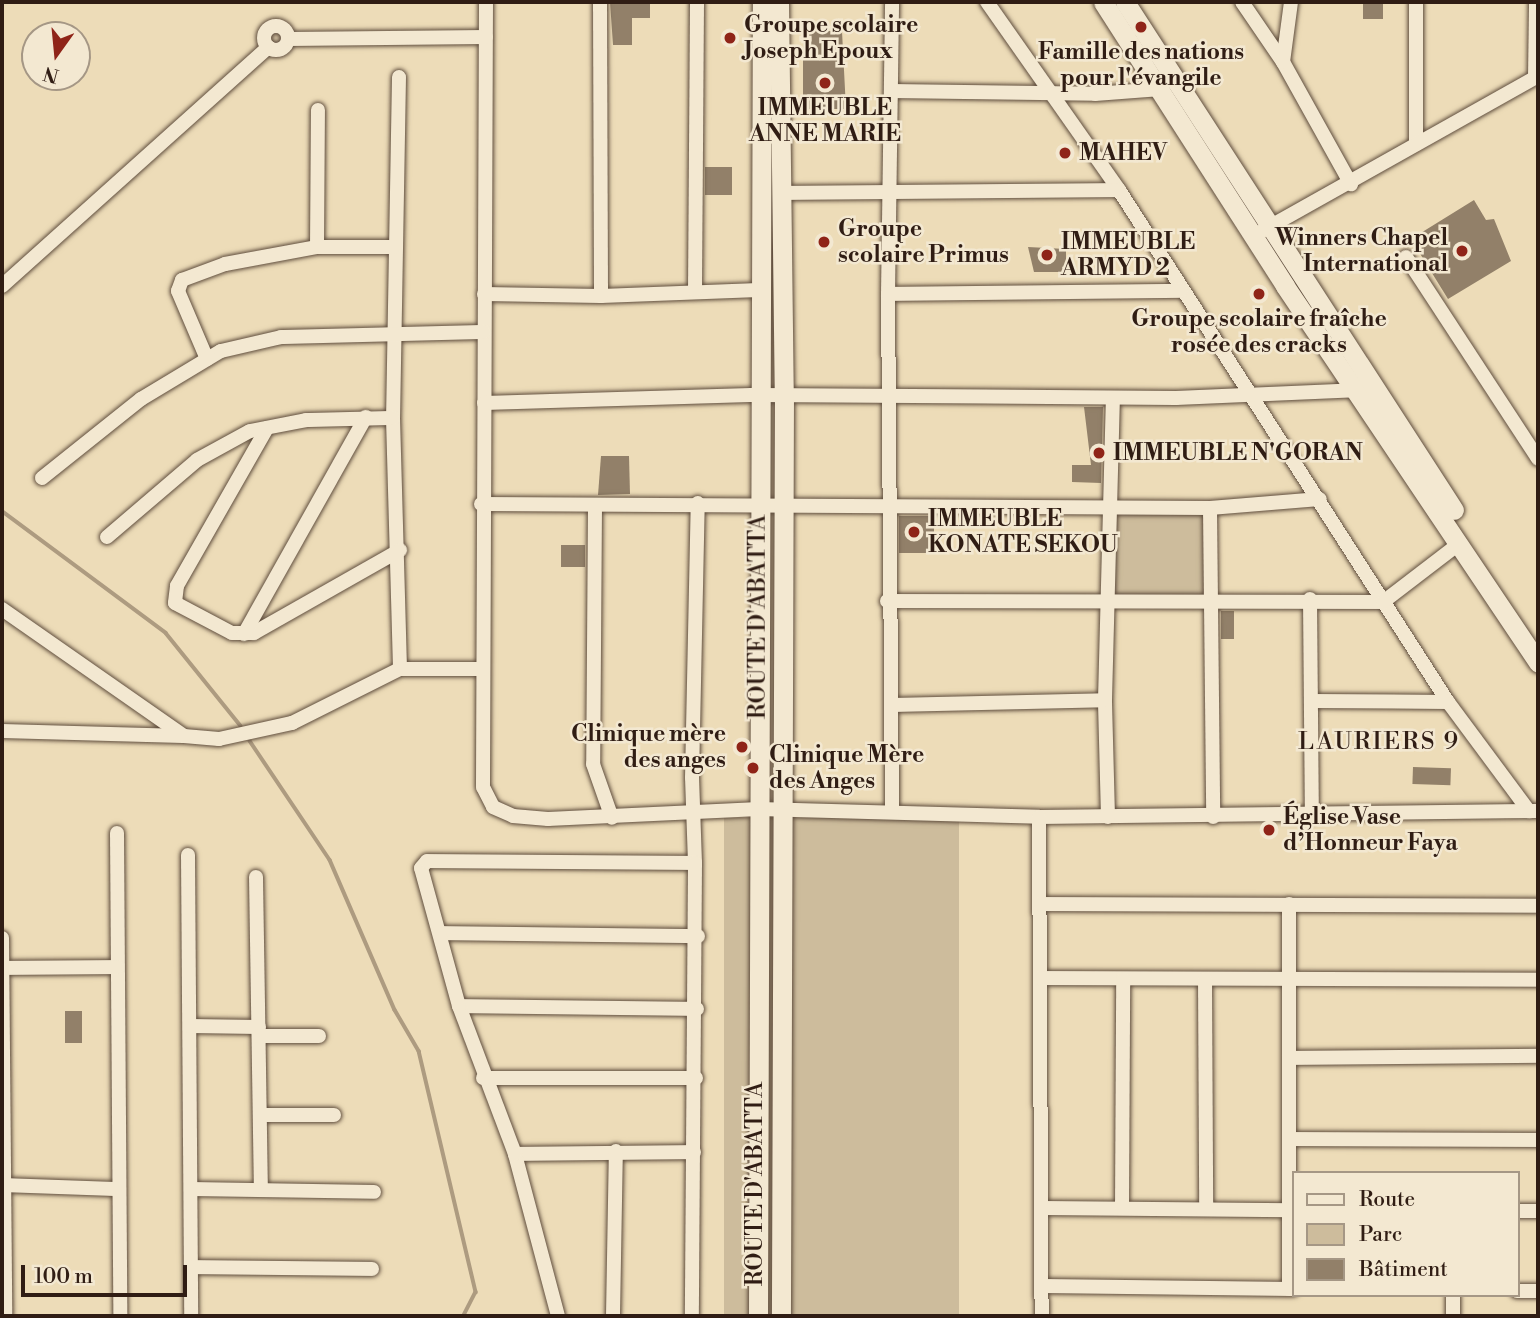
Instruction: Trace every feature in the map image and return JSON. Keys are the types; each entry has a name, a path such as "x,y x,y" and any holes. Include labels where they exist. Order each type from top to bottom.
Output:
{"street":[{"path":"486,2 481,504 483,787 493,807 513,816 548,819 612,818 693,810 759,808 1039,817 1312,816 1534,811"},
{"path":"600,2 601,296"},
{"path":"695,290 697,2"},
{"name":"ROUTE D'ABATTA","path":"758,1316 759,290 762,2"},
{"name":"ROUTE D'ABATTA","path":"779,2 784,394 781,1316"},
{"path":"892,2 887,503 892,813"},
{"path":"987,2 1047,94 1119,190 1247,396 1320,499 1448,702 1534,811"},
{"path":"1103,2 1262,231 1538,639"},
{"path":"1125,2 1262,231"},
{"path":"1242,2 1283,62 1351,184"},
{"path":"1283,62 1292,2"},
{"path":"1416,2 1416,144"},
{"path":"1262,231 1351,184 1536,77 1536,2"},
{"path":"2,286 268,47 264,36 272,27 283,28 288,38 486,37"},
{"path":"398,77 393,247 393,418 400,550 400,669"},
{"path":"891,91 1047,94 1161,89"},
{"path":"317,247 318,110"},
{"path":"782,193 1119,190"},
{"path":"207,359 178,291 182,280 225,264 317,247 393,247"},
{"path":"1406,257 1538,459"},
{"path":"484,294 601,296 695,290 759,290"},
{"path":"888,294 1181,291"},
{"path":"42,478 141,399 207,359 281,337 484,332"},
{"path":"484,403 759,394 889,399 1113,399 1247,396 1367,389"},
{"path":"1367,389 1460,543 1538,663"},
{"path":"1108,817 1105,700 1113,399"},
{"path":"107,537 197,460 267,428 366,417 393,418"},
{"path":"244,634 366,417"},
{"path":"267,428 172,596 198,615 244,634 263,629 400,550"},
{"path":"481,504 595,506 782,502 1210,508 1320,499"},
{"path":"692,1316 698,936 693,810 698,503"},
{"path":"595,506 593,764 612,818"},
{"path":"1210,508 1213,817"},
{"path":"887,601 1108,603 1310,599 1383,602 1460,543"},
{"path":"1310,599 1312,816"},
{"path":"2,608 184,736"},
{"path":"2,731 219,739 292,723 400,669 483,669"},
{"path":"892,705 1105,700"},
{"path":"1311,701 1448,702"},
{"path":"1039,817 1042,1316"},
{"path":"117,834 116,1189 120,1316"},
{"path":"188,855 191,1316"},
{"path":"558,1316 515,1154 483,1078 459,1006 421,868 427,861 695,863"},
{"path":"256,877 261,1190"},
{"path":"1041,904 1538,906"},
{"path":"1043,1286 1291,1289 1289,904"},
{"path":"440,933 698,936"},
{"path":"2,937 5,1316"},
{"path":"3,968 117,967"},
{"path":"1041,978 1538,980"},
{"path":"1122,1208 1123,979"},
{"path":"1205,979 1206,1208"},
{"path":"459,1006 697,1009"},
{"path":"190,1026 319,1035"},
{"path":"1289,1058 1538,1056"},
{"path":"483,1078 696,1079"},
{"path":"260,1115 334,1115"},
{"path":"1289,1139 1538,1140"},
{"path":"613,1316 616,1151"},
{"path":"515,1154 694,1152"},
{"path":"4,1185 116,1189"},
{"path":"191,1189 374,1192"},
{"path":"1043,1208 1291,1210"},
{"path":"1519,1211 1538,1211"},
{"path":"191,1267 372,1269"},
{"path":"1519,1291 1538,1291"},
{"path":"1453,1297 1453,1316"}],"green space":[{"path":"1114,511 1207,513 1205,601 1112,599"},
{"path":"724,818 959,818 959,1316 724,1316"}],"building":[{"path":"610,2 650,2 650,18 632,18 632,45 613,45"},
{"path":"1363,2 1383,2 1383,19 1363,19"},
{"name":"IMMEUBLE ANNE MARIE","path":"803,24 817,24 817,31 842,31 846,109 803,109"},
{"path":"705,167 732,167 732,195 705,195"},
{"name":"Winners Chapel International","path":"1474,200 1486,220 1494,219 1511,261 1448,299 1411,239"},
{"name":"IMMEUBLE ARMYD 2","path":"1028,247 1066,249 1066,272 1034,272"},
{"path":"1084,407 1103,407 1101,483 1072,482 1072,465 1091,465"},
{"path":"601,456 629,456 630,494 598,495"},
{"name":"IMMEUBLE KONATE SEKOU","path":"899,516 934,516 934,553 899,553"},
{"path":"561,545 585,545 585,567 561,567"},
{"path":"1221,611 1234,611 1234,639 1221,639"},
{"path":"1413,767 1451,768 1450,785 1412,784"},
{"path":"65,1011 82,1011 82,1043 65,1043"}],"waterway":[{"path":"2,511 166,633 241,726"},
{"path":"250,741 330,860 395,1010 419,1051 476,1292 464,1316"}],"place":[{"name":"Famille des nations pour l'évangile","path":"1141,27"},
{"name":"Groupe scolaire Joseph Epoux","path":"730,38"},
{"name":"IMMEUBLE ANNE MARIE","path":"825,83"},
{"name":"MAHEV","path":"1065,153"},
{"name":"Groupe scolaire Primus","path":"824,242"},
{"name":"Winners Chapel International","path":"1462,251"},
{"name":"IMMEUBLE ARMYD 2","path":"1047,255"},
{"name":"Groupe scolaire fraîche rosée des cracks","path":"1259,294"},
{"name":"IMMEUBLE N'GORAN","path":"1099,453"},
{"name":"IMMEUBLE KONATE SEKOU","path":"914,532"},
{"name":"Clinique mère des anges","path":"742,747"},
{"name":"Clinique Mère des Anges","path":"753,768"},
{"name":"Église Vase d’Honneur Faya","path":"1269,830"}],"district":[{"name":"LAURIERS 9","path":"1379,743"}]}
